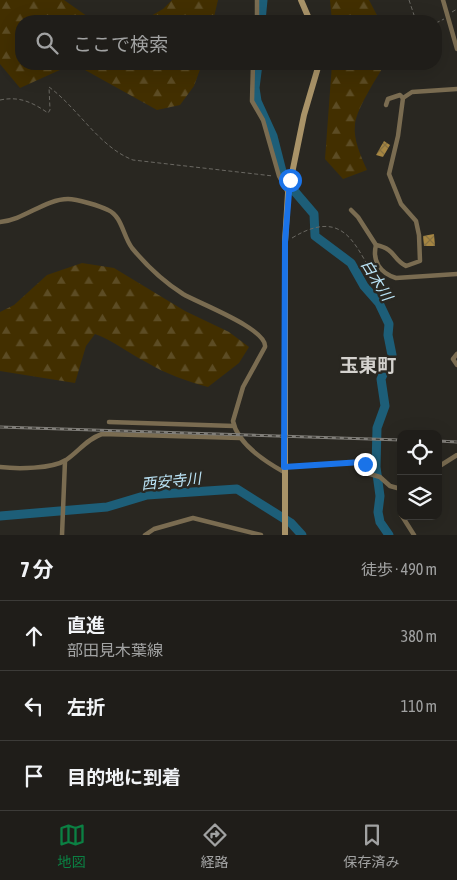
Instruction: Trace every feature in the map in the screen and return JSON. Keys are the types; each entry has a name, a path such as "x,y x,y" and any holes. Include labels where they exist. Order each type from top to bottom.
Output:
{"main road":[{"path":"301,0 307,15"},
{"path":"285,535 285,242 288,191 304,115 317,70"}],"street":[{"path":"257,0 257,15"},
{"path":"443,0 457,49"},
{"path":"253,70 252,101 263,120 279,176 288,191"},
{"path":"376,245 386,247 406,266 420,261 420,235 416,221 401,204 389,174 398,136 403,98 412,92 457,89"},
{"path":"386,105 388,99 400,94 403,98"},
{"path":"0,222 12,221 48,204 68,199 108,210 117,216 130,246 149,267 180,292 221,311 235,322 262,336 266,341 266,347 243,387 235,410 234,426 240,438 274,466 284,470 362,462 373,475 380,477 390,486 397,488"},
{"path":"351,210 376,245 374,260 379,267 391,276 414,278 457,274"},
{"path":"457,354 453,359 457,365"},
{"path":"109,422 234,426"},
{"path":"0,468 25,470 65,461 90,440 102,434 240,438"},
{"path":"442,464 457,455"},
{"path":"62,535 65,461"},
{"path":"145,535 154,529 193,518 262,535"},
{"path":"404,520 414,535"}],"path":[{"path":"409,0 414,15"},
{"path":"0,100 22,99 35,104 48,113 50,110 49,87 66,99 115,150 133,160 279,176"},
{"path":"285,242 304,231 326,227 341,230 350,238 376,275 386,282 391,276"}],"green space":[{"path":"0,0 64,0 85,15 15,15 15,70 60,70 20,88 0,64"},
{"path":"172,0 218,0 214,15 152,15 163,9"},
{"path":"330,0 369,0 377,15 331,15"},
{"path":"85,70 200,70 194,86 180,105 157,110"},
{"path":"332,70 381,70 363,102 355,124 356,142 367,170 343,179 325,159"},
{"path":"82,263 114,268 185,311 229,332 249,347 239,363 208,387 184,380 161,370 95,334 86,346 75,383 0,371 0,312 14,305 47,275"}],"building":[{"path":"384,141 390,145 383,157 376,155"},
{"path":"434,234 435,246 424,246 423,236"}],"waterway":[{"name":"白木川","path":"262,15 263,0"},
{"name":"白木川","path":"257,70 255,88 257,101 273,136 284,179 314,214 315,236 351,263 364,286 379,303 389,324 388,335 392,355 381,379 385,406 377,428 376,467 380,496 378,512 380,522 389,535"},
{"name":"西安寺川","path":"0,516 107,507 147,495 237,489 291,523 302,535"}],"railway":[{"path":"0,427 397,440"},
{"path":"442,441 457,442"}],"district":[{"name":"玉東町","path":"368,365"}],"route":[{"path":"290,180 285,242 284,467 308,467 362,462 365,464"}]}
